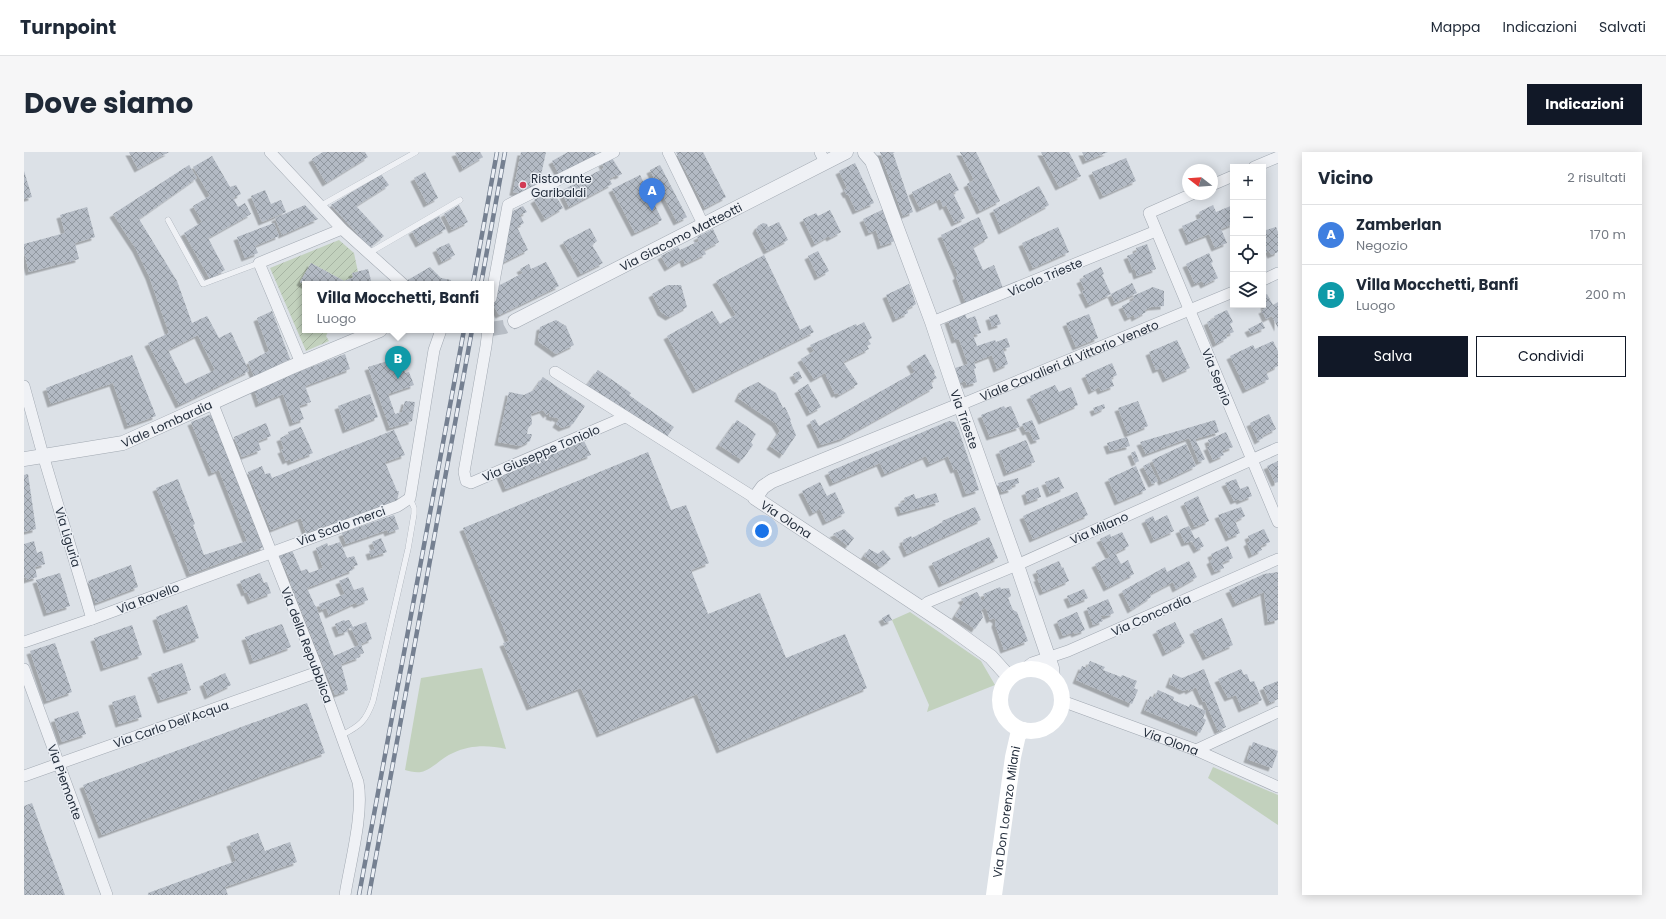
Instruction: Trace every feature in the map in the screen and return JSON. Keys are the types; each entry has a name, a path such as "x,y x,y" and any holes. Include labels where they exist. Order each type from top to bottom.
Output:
{"main road":[{"path":"1024,669 1039,669 1054,678 1058,684 1062,701 1061,710 1050,725 1042,729 1032,731 1014,727 1007,720 1001,708 1000,694 1003,685 1008,677 1015,672 1024,669"},
{"name":"Via Don Lorenzo Milani","path":"994,895 1013,757 1018,735 1023,730"}],"street":[{"path":"270,152 342,229 400,281"},
{"path":"494,282 508,205 614,152"},
{"path":"668,152 703,224"},
{"path":"847,152 855,157 867,155"},
{"name":"Via Giacomo Matteotti","path":"515,321 703,224 822,157 847,152"},
{"name":"Via Trieste","path":"867,155 932,322 960,406 1018,565 1054,678"},
{"path":"1261,164 1278,157"},
{"path":"1218,182 1230,177"},
{"name":"Via Seprio","path":"1182,198 1149,213 1278,522"},
{"path":"301,363 259,263 342,229"},
{"name":"Vicolo Trieste","path":"932,322 1156,231"},
{"path":"1266,279 1278,273"},
{"name":"Viale Cavalieri di Vittorio Veneto","path":"755,498 763,486 772,481 960,406 1230,293"},
{"name":"Viale Lombardia","path":"24,458 123,443 212,402 373,333"},
{"path":"410,498 434,350 440,333"},
{"name":"Via Giuseppe Toniolo","path":"488,333 464,472 466,481 471,482 624,417"},
{"name":"Via Olona","path":"555,372 624,417 755,498 947,625 992,657 1008,677"},
{"name":"Via Liguria","path":"24,386 92,619"},
{"name":"Via della Repubblica","path":"212,402 272,552 342,735 358,782 360,791 358,816 345,895"},
{"name":"Via Milano","path":"921,608 928,602 1018,565 1278,448"},
{"name":"Via Scalo merci","path":"272,552 398,506 410,498"},
{"name":"Via Ravello","path":"24,642 92,619 272,552"},
{"name":"Via Concordia","path":"1024,669 1032,663 1068,651 1278,559"},
{"name":"Via Piemonte","path":"24,669 107,895"},
{"name":"Via Carlo Dell'Acqua","path":"24,776 318,672"},
{"name":"Via Olona","path":"1062,701 1196,750 1278,787"},
{"path":"1196,750 1278,712"}],"lane":[{"path":"320,206 416,152"},
{"path":"369,254 460,200"},
{"path":"168,220 203,284 259,263"},
{"path":"342,735 357,728 368,716 373,701 408,549 414,514 414,508 410,498"}],"green space":[{"path":"339,240 354,253 358,272 352,278 344,281 311,263 300,282 302,283 302,333 328,333 326,336 329,341 306,351 270,268"},
{"path":"910,612 981,661 995,685 927,712 929,705 892,620"},
{"path":"482,668 506,749 486,746 466,748 449,755 425,771 413,772 405,770 421,678"},
{"path":"1213,767 1278,795 1278,825 1208,778"}],"building":[{"path":"129,152 169,152 138,169"},
{"path":"323,152 365,152 368,157 326,183 312,159"},
{"path":"480,152 483,157 463,169 455,153"},
{"path":"521,152 546,152 539,184 522,194 513,192"},
{"path":"568,152 595,152 596,155 559,174 552,161"},
{"path":"676,152 703,152 726,197 705,208"},
{"path":"880,152 895,152 893,153 913,212 903,216"},
{"path":"960,152 976,152 1000,201 980,211 967,184 974,180"},
{"path":"1041,152 1069,152 1081,176 1059,187"},
{"path":"1082,152 1108,152 1086,161"},
{"path":"212,156 230,187 236,185 241,194 233,198 238,207 245,203 251,214 208,238 225,270 210,279 184,233 202,222 193,206 210,196 193,167"},
{"path":"612,158 622,174 609,179 612,184 569,207 561,191 604,168 602,163"},
{"path":"1126,158 1136,181 1103,196 1092,172"},
{"path":"855,163 874,203 856,211 848,194 847,195 844,190 847,188 839,171"},
{"path":"189,165 197,178 139,219 177,281 192,323 207,316 219,338 231,332 249,371 179,405 148,343 169,333 149,276 136,249 113,214","holes":["198,335 215,370 185,384 168,350"]},
{"path":"660,165 687,217 677,222 650,170"},
{"path":"24,171 32,197 24,199"},
{"path":"425,172 438,198 427,204 414,178"},
{"path":"950,173 959,190 953,193 965,218 955,223 946,205 943,207 940,199 920,209 912,192"},
{"path":"381,174 389,185 356,206 384,236 370,247 331,205"},
{"path":"640,175 662,220 635,233 612,189"},
{"path":"1039,186 1049,205 1002,231 993,210"},
{"path":"552,189 563,208 545,219 534,200"},
{"path":"265,190 271,204 281,200 286,212 262,222 251,196"},
{"path":"305,205 318,219 282,235 275,218"},
{"path":"459,205 468,222 452,230 444,214"},
{"path":"1213,205 1216,212 1230,206 1230,225 1221,229 1227,243 1215,248 1209,234 1189,242 1182,226 1201,218 1199,212"},
{"path":"523,206 527,212 520,215 524,223 517,227 528,250 502,263 511,212"},
{"path":"87,207 95,237 75,243 79,259 29,272 24,252 24,244 65,233 60,215"},
{"path":"884,209 895,241 881,246 876,230 869,233 863,219"},
{"path":"830,210 841,232 830,238 829,236 815,244 803,219 816,213 818,216"},
{"path":"439,216 446,229 419,244 412,231"},
{"path":"979,217 988,238 973,247 983,270 994,265 1003,288 966,304 956,277 958,275 941,235"},
{"path":"779,222 788,240 767,251 756,230 758,226 763,223 767,224 768,227"},
{"path":"274,223 279,236 255,246 258,253 245,258 237,237"},
{"path":"1058,227 1069,252 1033,268 1022,243"},
{"path":"1276,227 1278,232 1278,252 1271,255 1269,251 1266,252 1266,230"},
{"path":"590,228 597,241 592,245 603,263 581,274 563,242"},
{"path":"713,229 719,242 704,250 706,254 685,264 683,259 668,268 661,256 678,247 680,250 699,241 697,237"},
{"path":"449,243 455,255 442,262 436,249"},
{"path":"1147,244 1156,269 1137,276 1135,269 1133,270 1127,256 1137,252 1136,248"},
{"path":"818,251 829,271 818,277 808,256"},
{"path":"1209,253 1213,262 1211,263 1218,278 1204,285 1202,281 1195,284 1186,264"},
{"path":"764,255 800,330 810,325 814,332 696,390 667,336 712,311 720,324 736,315 716,281"},
{"path":"546,262 559,286 499,315 494,307 496,287 523,273 520,269 529,264 531,269"},
{"path":"311,263 344,281 302,281 302,283 300,282"},
{"path":"430,267 441,278 451,280 451,281 406,281"},
{"path":"1101,267 1104,274 1102,275 1111,294 1089,305 1082,291 1085,290 1080,280 1084,278 1083,276"},
{"path":"368,269 371,281 344,281 353,277 352,273"},
{"path":"1132,283 1137,293 1115,303 1111,294"},
{"path":"909,284 916,304 907,309 908,313 896,319 886,295"},
{"path":"668,285 681,285 687,307 669,317 661,312 652,294"},
{"path":"1153,287 1164,291 1164,306 1151,307 1145,310 1146,312 1135,318 1134,315 1128,318 1122,306 1134,300 1133,296"},
{"path":"1266,294 1273,305 1278,302 1278,328 1272,316 1266,319 1262,310 1266,308"},
{"path":"1227,310 1233,322 1230,324 1234,332 1226,335 1227,338 1216,344 1207,322 1215,318 1214,316"},
{"path":"272,311 290,359 254,376 248,362 269,351 257,318"},
{"path":"965,314 967,319 975,316 981,333 973,335 977,346 1007,338 1010,347 1003,349 1008,364 997,369 992,355 974,362 977,382 967,385 965,381 960,383 955,368 968,364 959,339 955,340 948,320"},
{"path":"997,314 1001,324 992,327 989,317"},
{"path":"1089,314 1098,338 1076,347 1066,323"},
{"path":"556,320 566,326 574,345 556,354 538,341 540,327"},
{"path":"864,322 872,338 868,340 871,344 867,346 869,349 843,362 858,384 839,395 838,393 835,394 825,373 814,379 801,359 814,351 810,345 856,324 857,326"},
{"path":"1262,322 1265,328 1251,334 1248,329"},
{"path":"1177,340 1190,368 1166,379 1161,368 1156,370 1149,352"},
{"path":"1273,341 1278,351 1278,366 1266,372 1269,379 1246,390 1230,356 1253,345 1255,349"},
{"path":"345,354 350,369 305,386 311,402 299,406 304,419 293,423 283,394 259,404 254,389"},
{"path":"925,354 937,378 931,381 933,388 843,438 821,445 810,422 815,419 819,426 915,372 910,363"},
{"path":"132,355 156,416 128,426 113,383 51,404 46,388"},
{"path":"391,360 392,364 401,360 405,373 409,372 414,385 388,394 395,414 402,412 405,401 415,402 412,421 390,428 368,367"},
{"path":"1112,363 1117,375 1111,378 1114,386 1101,391 1099,387 1092,391 1085,375"},
{"path":"598,370 631,393 629,395 674,427 666,438 587,385"},
{"path":"799,371 802,378 797,381 793,374"},
{"path":"543,377 585,406 573,424 562,428 556,424 559,419 549,416 550,414 548,413 547,415 543,410 531,414 532,424 528,428 527,434 532,434 530,441 520,446 498,442 509,392 524,395 534,390"},
{"path":"758,382 776,393 791,420 790,421 796,435 783,455 770,446 780,431 775,423 738,398 742,390"},
{"path":"808,384 821,407 810,413 798,390"},
{"path":"1055,385 1059,392 1071,387 1078,405 1042,421 1030,396"},
{"path":"370,394 378,417 346,430 338,406"},
{"path":"1138,401 1148,426 1128,434 1118,408"},
{"path":"1104,404 1105,408 1095,413 1093,408"},
{"path":"1004,406 1005,408 1011,406 1020,427 990,437 981,415"},
{"path":"212,414 264,547 190,574 156,488 178,479 195,524 193,525 204,555 247,541 219,470 212,473 191,422"},
{"path":"1269,414 1276,429 1262,436 1263,438 1258,441 1250,423"},
{"path":"737,420 756,434 751,442 753,445 742,460 719,445"},
{"path":"1032,420 1040,439 1034,441 1029,431 1026,432 1022,424"},
{"path":"1215,420 1219,432 1195,439 1205,459 1199,462 1189,438 1146,454 1140,442"},
{"path":"949,421 955,422 959,431 979,490 966,494 957,469 954,470 948,456 930,464 926,456 885,474 880,463 833,483 828,472"},
{"path":"266,423 271,436 258,441 261,450 242,457 234,437"},
{"path":"301,427 313,453 291,462 290,459 286,461 281,450 284,449 280,438 289,434 288,432"},
{"path":"394,430 405,455 385,462 397,491 399,491 397,501 306,533 301,518 271,530 248,472 262,466 265,474 270,473 272,478"},
{"path":"1226,432 1233,447 1222,451 1224,455 1213,460 1207,447 1210,446 1208,440"},
{"path":"1127,437 1130,446 1110,451 1107,443"},
{"path":"1026,440 1035,462 1007,473 999,451"},
{"path":"584,441 591,455 506,489 500,475"},
{"path":"1186,444 1196,466 1162,482 1152,460"},
{"path":"1135,451 1139,461 1135,463 1131,453"},
{"path":"648,452 671,510 686,505 709,563 691,570 708,614 760,593 786,658 845,634 867,688 720,750 697,694 600,734 581,688 530,707 503,643 509,641 463,528"},
{"path":"1278,461 1278,482 1275,483 1267,466"},
{"path":"1149,463 1158,481 1152,484 1143,466"},
{"path":"1136,466 1146,490 1118,502 1108,479"},
{"path":"28,474 36,529 24,532 24,475"},
{"path":"1059,477 1064,488 1050,494 1045,482"},
{"path":"1018,478 1019,483 1011,486 1012,489 1002,492 998,483"},
{"path":"1236,479 1240,489 1248,486 1252,496 1240,501 1239,499 1234,501 1225,483"},
{"path":"820,482 827,496 835,492 845,513 826,522 820,509 813,513 802,491"},
{"path":"1038,487 1041,497 1028,502 1025,492"},
{"path":"1077,492 1088,515 1033,539 1023,516"},
{"path":"936,493 939,502 901,513 898,504 905,502 904,498 914,494 916,499"},
{"path":"1198,496 1209,521 1195,527 1184,503"},
{"path":"975,507 981,520 907,554 902,543 904,542 903,540 911,536 912,538 943,522 942,521"},
{"path":"1241,507 1245,516 1235,521 1240,533 1229,538 1218,515"},
{"path":"394,515 399,529 388,533 387,530 346,544 342,533"},
{"path":"1167,515 1174,531 1154,540 1145,520 1153,516 1155,521"},
{"path":"1189,526 1195,539 1199,537 1204,546 1197,550 1192,541 1185,543 1179,530"},
{"path":"844,529 854,538 848,546 833,534"},
{"path":"1264,529 1270,542 1260,546 1262,550 1252,555 1247,543 1250,541 1248,536"},
{"path":"1122,532 1129,546 1115,553 1121,564 1128,560 1134,574 1107,588 1095,564 1110,557 1100,539 1110,534 1111,537"},
{"path":"989,537 998,558 942,584 932,563"},
{"path":"381,538 387,552 371,557 369,551 375,549 372,542"},
{"path":"34,541 37,553 42,551 45,564 35,567 37,577 27,580 26,577 24,578 24,544"},
{"path":"340,542 347,558 354,556 358,565 352,567 353,570 307,588 316,606 334,656 359,645 351,628 347,629 348,631 339,634 335,624 344,620 349,620 353,627 366,622 372,639 361,644 364,653 359,655 360,657 341,664 348,690 335,695 290,582 291,581 278,553 291,548 301,571 307,569 309,573 323,568 316,548 327,543 328,546"},
{"path":"1228,546 1233,558 1222,563 1224,568 1215,572 1210,561 1213,559 1211,554"},
{"path":"869,549 878,554 883,550 891,559 880,567 864,556"},
{"path":"1059,561 1069,581 1043,592 1037,578 1039,578 1036,571"},
{"path":"1189,561 1197,577 1176,589 1173,582 1150,594 1151,597 1131,610 1122,591 1165,567 1167,572"},
{"path":"131,565 138,587 96,603 88,581"},
{"path":"1278,572 1278,620 1268,622 1264,592 1236,604 1229,590 1264,574"},
{"path":"60,573 70,606 47,613 36,580"},
{"path":"260,573 264,583 267,582 271,593 251,601 247,592 245,593 240,581"},
{"path":"348,577 354,590 363,587 368,600 357,605 355,603 329,615 326,608 321,610 319,604 345,594 339,581"},
{"path":"1000,587 1001,589 1009,588 1011,596 1008,598 1013,610 1017,612 1028,641 1004,650 995,624 996,620 993,618 990,620 986,608 981,610 983,617 975,629 955,616 964,602 961,599 977,592 982,601 985,598 983,594"},
{"path":"1084,589 1088,598 1071,605 1067,596"},
{"path":"1108,599 1114,613 1107,616 1100,615 1103,621 1093,625 1087,608"},
{"path":"187,605 199,638 167,650 156,617"},
{"path":"1077,612 1085,630 1075,634 1074,632 1063,636 1057,621"},
{"path":"889,614 892,620 885,623 882,618"},
{"path":"1222,618 1233,645 1206,657 1193,631"},
{"path":"1175,622 1185,643 1166,653 1156,631"},
{"path":"282,624 291,647 253,661 245,637"},
{"path":"132,625 142,655 104,668 94,638"},
{"path":"55,643 72,692 47,701 30,651"},
{"path":"1090,661 1105,667 1103,670 1137,681 1134,688 1138,690 1132,704 1076,680 1082,666 1087,668"},
{"path":"182,663 191,690 161,700 151,674"},
{"path":"1204,669 1226,727 1218,731 1205,701 1203,702 1196,687 1189,691 1188,689 1183,691 1169,684 1173,674 1182,678"},
{"path":"1241,669 1244,675 1247,674 1250,682 1254,681 1262,700 1242,709 1236,695 1228,698 1218,679"},
{"path":"225,673 231,685 208,696 203,683"},
{"path":"1278,681 1278,699 1270,703 1263,687"},
{"path":"1158,690 1174,697 1173,700 1189,707 1190,704 1206,711 1203,718 1206,720 1200,733 1144,710 1150,696 1154,698"},
{"path":"135,695 142,717 119,724 112,702"},
{"path":"307,703 325,753 102,835 83,785"},
{"path":"78,711 86,734 62,742 54,719"},
{"path":"1253,742 1278,751 1272,768 1247,759"},
{"path":"32,803 65,895 24,895 24,806"},
{"path":"258,833 265,851 290,842 297,862 225,887 228,895 148,895 148,893 236,861 230,843"}],"tunnel":[{"path":"494,329 504,327 515,321"}],"railway":[{"path":"474,281 497,152"},
{"path":"482,281 505,152"},
{"path":"359,895 463,333"},
{"path":"369,895 471,333"}],"place":[{"name":"Ristorante Garibaldi","path":"523,185"},
{"name":"Zamberlan","path":"652,211"},
{"name":"Villa Mocchetti, Banfi","path":"398,379"}]}
